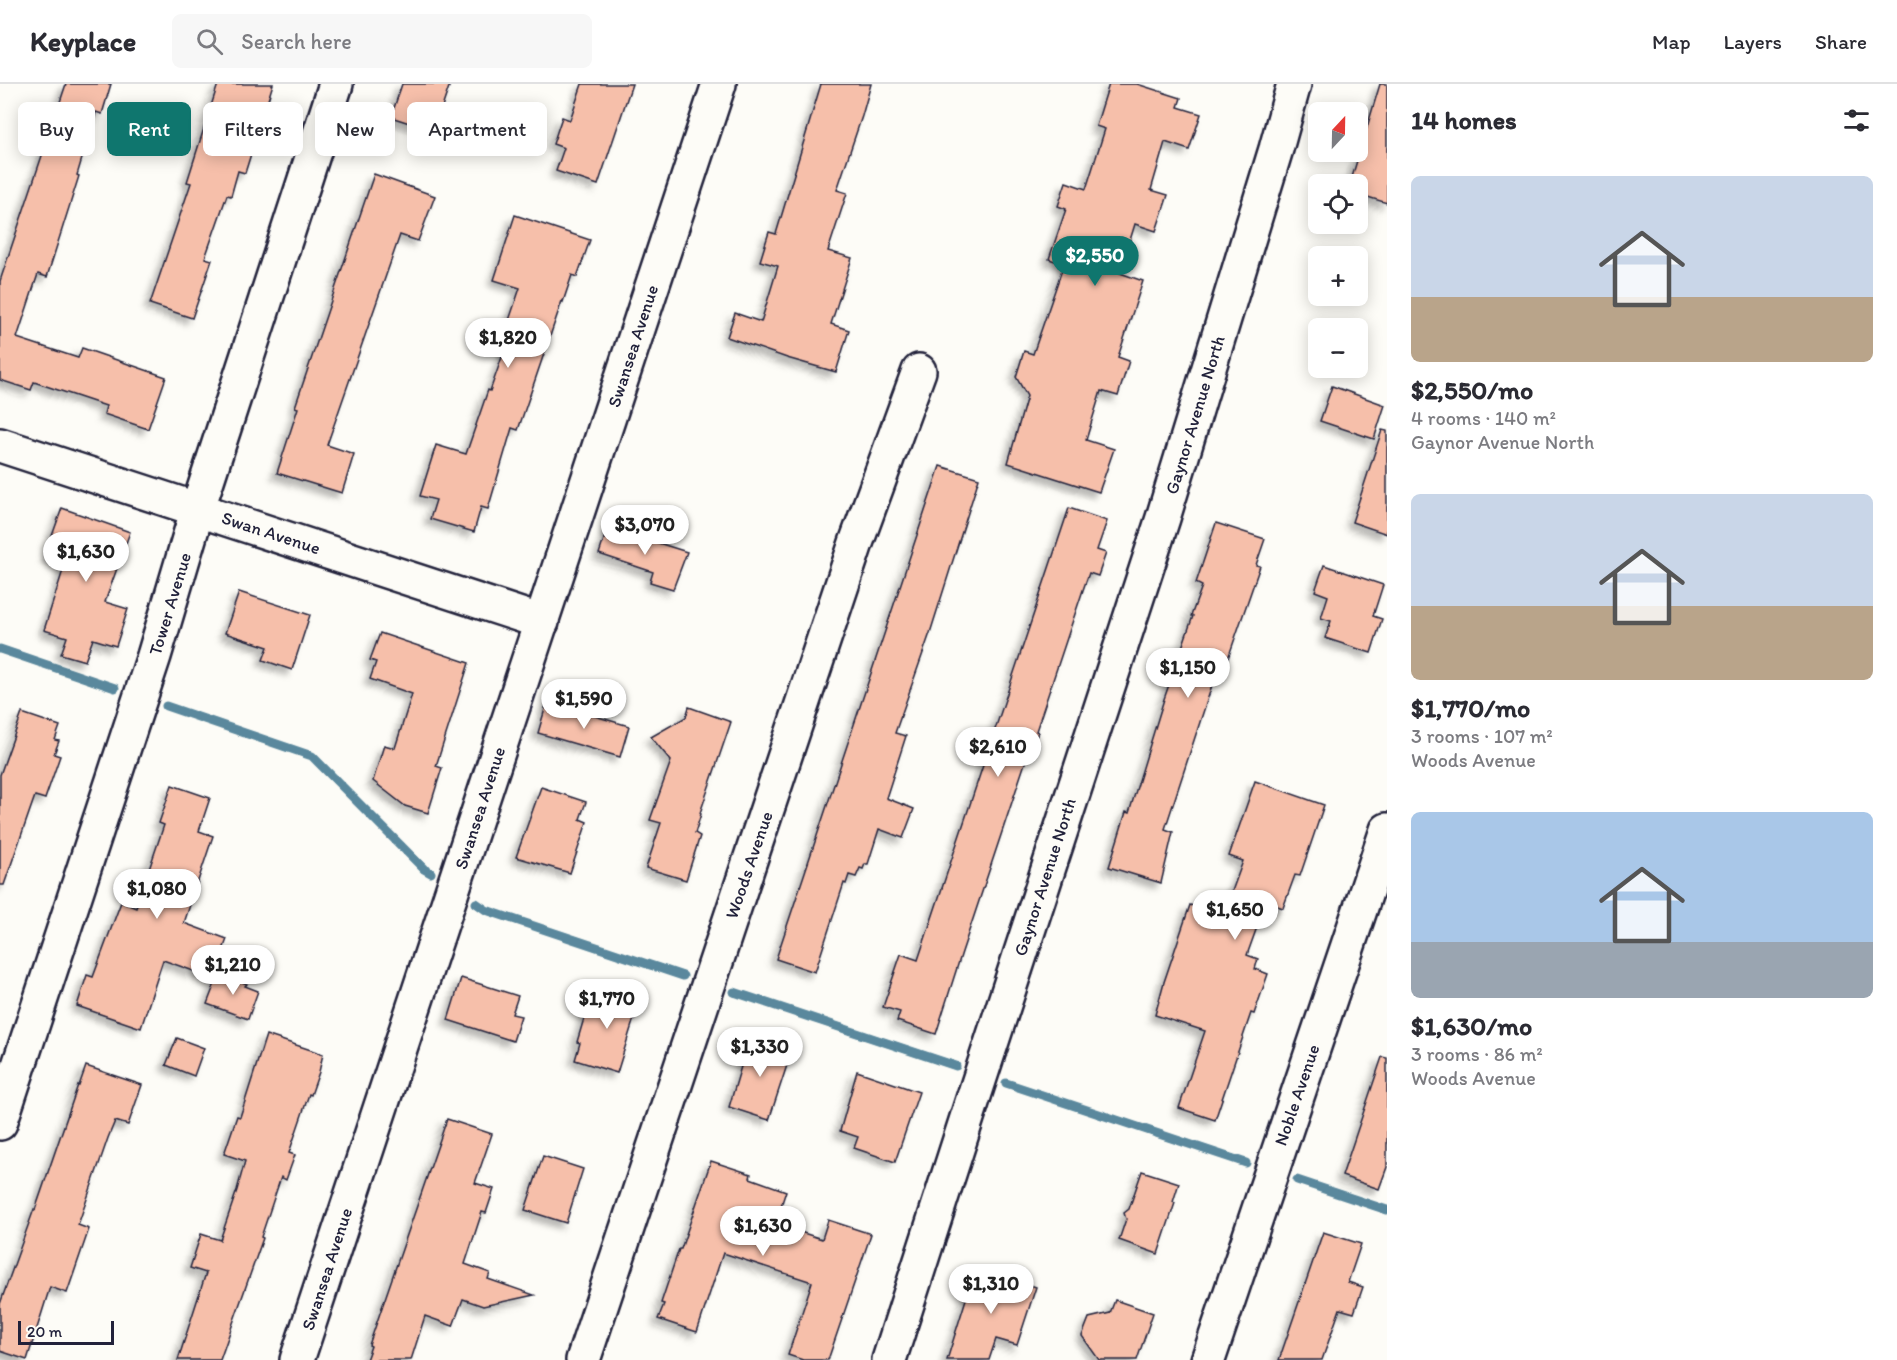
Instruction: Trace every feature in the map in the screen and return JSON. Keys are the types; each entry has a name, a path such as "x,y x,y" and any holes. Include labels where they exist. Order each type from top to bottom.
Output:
{"street":[{"name":"Tower Avenue","path":"0,1123 154,656 198,508 336,84"},
{"name":"Swansea Avenue","path":"297,1360 719,84"},
{"name":"Gaynor Avenue North","path":"890,1360 978,1082 1163,518 1294,84"},
{"name":"Woods Avenue","path":"582,1360 856,543 920,371"},
{"name":"Swan Avenue","path":"0,445 542,622"},
{"name":"Noble Avenue","path":"1208,1360 1387,830"}],"building":[{"path":"66,84 111,84 102,114 96,112 95,115 95,102 60,102"},
{"path":"218,84 273,84 267,102 212,102"},
{"path":"402,84 450,84 444,102 407,102 407,122 395,118 395,105"},
{"path":"582,84 632,84 598,185 556,171 564,148 553,144 562,117 570,120"},
{"path":"821,84 871,84 837,190 847,193 828,251 852,258 831,324 849,330 836,372 727,337 735,313 761,322 778,266 760,261 769,232 776,234"},
{"path":"1109,84 1137,84 1181,98 1178,107 1201,114 1189,150 1165,142 1151,190 1168,195 1156,231 1135,224 1120,273 1143,281 1118,357 1129,361 1118,396 1101,391 1086,440 1114,449 1099,492 1008,463 1027,396 1016,377 1024,351 1033,354 1064,264 1049,259 1066,209 1058,206 1066,182 1086,189 1105,129 1096,126"},
{"path":"1380,84 1387,84 1387,203 1368,197 1368,174 1353,174 1357,162 1368,162 1368,124"},
{"path":"203,131 203,156 250,156 245,173 238,171 231,196 227,195 205,258 212,260 192,318 150,304 191,183 187,182"},
{"path":"42,156 83,156 77,175 79,176 47,277 38,274 17,338 78,358 82,348 166,377 148,429 104,414 106,406 34,382 31,390 0,380 0,281"},
{"path":"374,174 435,196 418,241 400,235 327,445 354,454 342,493 277,473 298,408 295,407"},
{"path":"515,215 590,240 577,277 572,275 562,301 518,430 512,428 488,509 481,507 474,532 430,519 436,500 420,496 436,445 466,454 507,343 502,341 520,288 494,280"},
{"path":"1332,386 1385,405 1374,439 1320,421"},
{"path":"1382,430 1387,431 1387,534 1352,522"},
{"path":"940,466 979,478 930,633 895,733 906,736 886,798 914,809 903,838 879,829 868,864 865,864 863,869 860,868 856,877 849,875 846,884 844,883 815,972 776,959"},
{"path":"62,508 130,532 105,602 128,609 116,646 93,639 85,661 61,654 67,637 44,630 65,564 47,557 50,547 48,547"},
{"path":"1069,508 1107,521 1097,550 1106,553 1098,576 1089,573 936,1034 897,1021 900,1012 883,1007 901,954 918,960"},
{"path":"1216,523 1265,539 1256,565 1260,566 1224,670 1218,667 1165,829 1173,832 1161,883 1109,867 1126,812 1129,813 1164,699 1193,616 1191,616 1202,586 1196,583"},
{"path":"608,527 687,552 673,589 650,582 653,572 599,554"},
{"path":"1324,565 1383,585 1373,616 1382,619 1371,653 1325,638 1331,621 1321,618 1328,596 1315,591"},
{"path":"239,592 310,615 292,670 263,660 268,647 225,633"},
{"path":"380,633 469,663 436,766 442,768 428,813 405,806 373,781 384,745 395,748 412,694 370,679 376,662 370,660"},
{"path":"547,702 629,726 620,757 538,733"},
{"path":"689,707 731,722 700,813 695,833 700,836 686,880 646,868 661,823 650,820 671,761 651,737 686,717"},
{"path":"22,713 60,726 55,740 59,741 54,754 60,756 45,799 35,796 4,885 0,885 0,775"},
{"path":"1255,781 1324,805 1300,876 1295,875 1283,908 1266,902 1247,955 1258,959 1255,969 1268,974 1254,1014 1251,1013 1215,1120 1179,1108 1205,1031 1155,1015 1190,905 1223,916 1243,861 1229,856"},
{"path":"172,785 210,798 199,831 213,836 184,923 227,939 213,978 163,960 141,1028 77,1006 87,975 93,977 121,902 136,908 164,825 159,823"},
{"path":"541,787 586,802 580,819 587,822 570,873 516,857"},
{"path":"219,973 258,991 248,1019 207,1004"},
{"path":"461,978 518,996 512,1014 521,1016 513,1041 448,1020"},
{"path":"600,986 640,999 617,1073 575,1060 580,1043 577,1042 588,1005 594,1007"},
{"path":"266,1035 323,1054 319,1072 289,1153 295,1155 286,1180 281,1177 261,1237 263,1238 220,1360 178,1360 206,1273 190,1268 201,1234 220,1240 245,1161 224,1154 237,1116 240,1117"},
{"path":"750,1036 792,1050 769,1120 729,1107"},
{"path":"177,1038 204,1048 194,1076 166,1065"},
{"path":"1382,1057 1387,1058 1387,1167 1379,1189 1342,1176"},
{"path":"86,1066 142,1085 128,1125 115,1121 108,1138 78,1225 89,1229 67,1293 50,1287 27,1360 0,1351 0,1304"},
{"path":"857,1071 919,1092 895,1162 854,1148 858,1137 840,1131"},
{"path":"447,1119 492,1134 475,1183 494,1189 486,1213 482,1212 465,1264 490,1273 488,1279 534,1295 483,1306 463,1299 453,1326 425,1316 411,1360 366,1360 371,1346 369,1345"},
{"path":"543,1156 583,1169 566,1223 525,1210"},
{"path":"711,1161 751,1174 750,1178 786,1191 775,1224 822,1239 828,1220 871,1234 828,1360 803,1360 788,1355 812,1282 723,1253 697,1332 658,1319 679,1249 681,1249"},
{"path":"1142,1171 1179,1183 1173,1202 1175,1203 1158,1254 1119,1240 1126,1219 1124,1213 1129,1209"},
{"path":"1323,1232 1361,1244 1348,1282 1363,1287 1354,1313 1340,1309 1322,1360 1279,1360"},
{"path":"976,1267 1036,1287 1017,1345 996,1339 989,1360 947,1360"},
{"path":"1115,1300 1153,1313 1137,1360 1099,1360 1082,1336 1089,1318 1110,1313"}],"waterway":[{"path":"0,649 115,688"},
{"path":"166,706 312,756 424,869 431,873"},
{"path":"476,903 486,910 683,976"},
{"path":"734,992 956,1066"},
{"path":"1006,1083 1246,1163"},
{"path":"1297,1180 1387,1210"}]}
